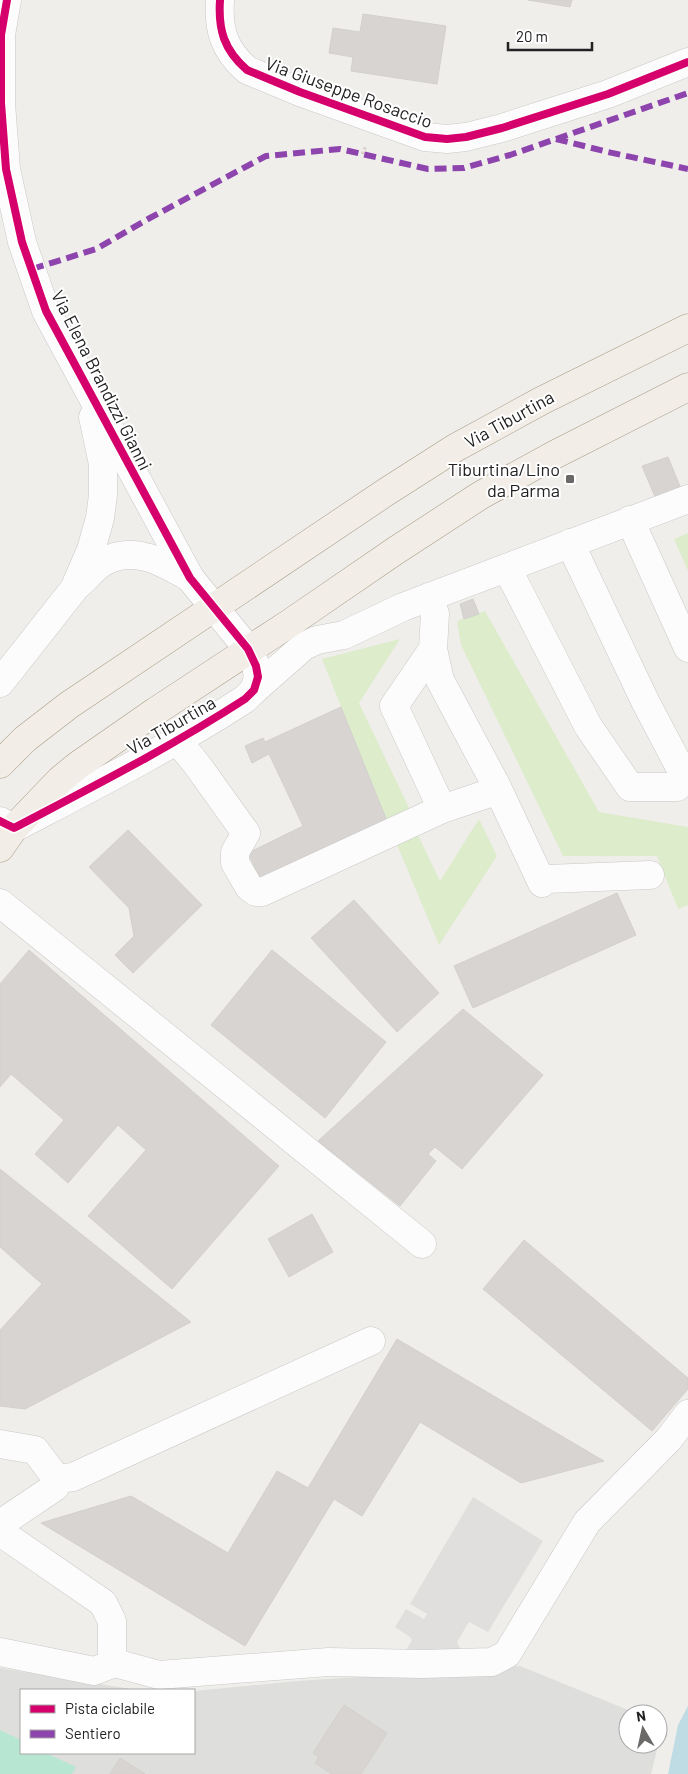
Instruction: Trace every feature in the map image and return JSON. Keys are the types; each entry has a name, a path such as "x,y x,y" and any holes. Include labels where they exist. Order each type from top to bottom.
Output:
{"main road":[{"name":"Via Tiburtina","path":"0,764 46,722 386,492 455,448 541,401 688,328"},
{"name":"Via Tiburtina","path":"5,832 77,766 395,551 481,495 556,454 688,387"}],"street":[{"name":"Via Elena Brandizzi Gianni","path":"7,0 1,45 1,103 6,169 22,242 46,311 190,578 213,608"},
{"name":"Via Giuseppe Rosaccio","path":"220,0 221,26 227,46 232,56 247,70 359,113 425,137 436,139 466,137 502,128 608,94 688,62"},
{"path":"74,589 92,550 100,518 103,495 103,464 84,381"},
{"name":"Via Tiburtina","path":"5,832 87,790 239,703 304,646 317,640 344,635 403,607 688,499"},
{"path":"630,520 688,648"},
{"path":"507,568 588,726 630,787 677,787 686,779 681,753 645,701 570,544"},
{"path":"0,683 74,589 102,563 131,554 154,559 190,578"},
{"path":"429,597 435,614 433,648 440,680 496,785 542,883 547,879 650,875"},
{"path":"213,608 248,650 258,677 254,690"},
{"path":"311,609 319,625 332,633 344,635"},
{"path":"433,648 394,706 442,809"},
{"path":"177,740 246,833 235,852 234,863 249,887 256,892 262,892 442,809 490,793 496,785"},
{"path":"0,903 422,1244"},
{"path":"57,1479 73,1477 371,1341"},
{"path":"0,1652 94,1671 114,1663 159,1675 329,1662 422,1664 492,1662 506,1654 587,1522 668,1440 688,1414"},
{"path":"0,1444 35,1450 57,1479"},
{"path":"0,1524 55,1487 57,1479"},
{"path":"0,1532 103,1603 112,1621 114,1663"}],"shaded area":[{"path":"473,1497 543,1541 488,1632 469,1622 457,1642 461,1650 406,1650 412,1640 395,1627 406,1609 424,1619 427,1614 410,1604"},
{"path":"520,1666 618,1706 618,1754 656,1754 651,1774 0,1774 0,1668 131,1689 20,1689 20,1754 195,1754 195,1691 297,1681"}],"green space":[{"path":"688,533 688,571 674,539"},
{"path":"485,611 599,812 688,827 688,905 678,909 657,856 563,856 461,645 457,621"},
{"path":"400,639 359,703 410,810 387,821 322,659"},
{"path":"479,819 497,856 439,945 395,840 416,831 440,881"},
{"path":"0,1730 20,1740 20,1754 48,1754 76,1767 72,1774 0,1774"}],"water":[{"path":"688,1706 688,1774 668,1774 678,1725"}],"building":[{"path":"528,0 572,0 570,7"},
{"path":"363,14 446,26 437,84 351,71 353,57 329,53 333,28 360,32"},
{"path":"668,457 681,489 656,499 642,466"},
{"path":"473,599 479,614 464,619 460,604"},
{"path":"341,707 387,821 263,884 248,853 303,826 269,754 252,763 245,746 263,738 265,742"},
{"path":"128,830 202,905 133,973 115,955 134,936 129,908 89,867"},
{"path":"617,893 636,935 473,1008 454,966"},
{"path":"354,900 439,993 397,1032 311,938"},
{"path":"29,950 279,1166 172,1289 88,1216 146,1150 118,1125 68,1183 35,1154 64,1120 11,1074 0,1087 0,984"},
{"path":"272,950 386,1042 325,1118 211,1025"},
{"path":"463,1009 543,1075 462,1169 435,1147 428,1154 436,1161 400,1206 318,1141"},
{"path":"0,1169 191,1322 25,1409 0,1406 0,1330 42,1284 0,1247"},
{"path":"312,1214 333,1252 289,1277 268,1239"},
{"path":"524,1240 688,1378 688,1389 652,1431 483,1289"},
{"path":"397,1339 604,1461 521,1483 420,1422 362,1516 334,1499 245,1646 41,1523 131,1496 228,1553 277,1471 308,1488"},
{"path":"344,1705 387,1733 361,1774 332,1774 315,1763 319,1757 313,1753"},
{"path":"120,1758 145,1774 110,1774"}],"marked path":[{"path":"32,269 96,249 266,156 340,149 428,169 464,168 510,155 688,93"},
{"path":"556,139 688,169"}],"cycle path":[{"path":"0,821 14,828 160,750 245,699 254,690 258,677 256,666 248,649 190,578 46,311 22,242 6,169 1,103 1,35 7,0"},
{"path":"220,0 220,21 224,39 233,55 247,70 300,92 425,137 447,139 466,137 502,128 608,94 688,62"}],"place":[{"name":"Tiburtina/Lino da Parma","path":"570,479"}]}
